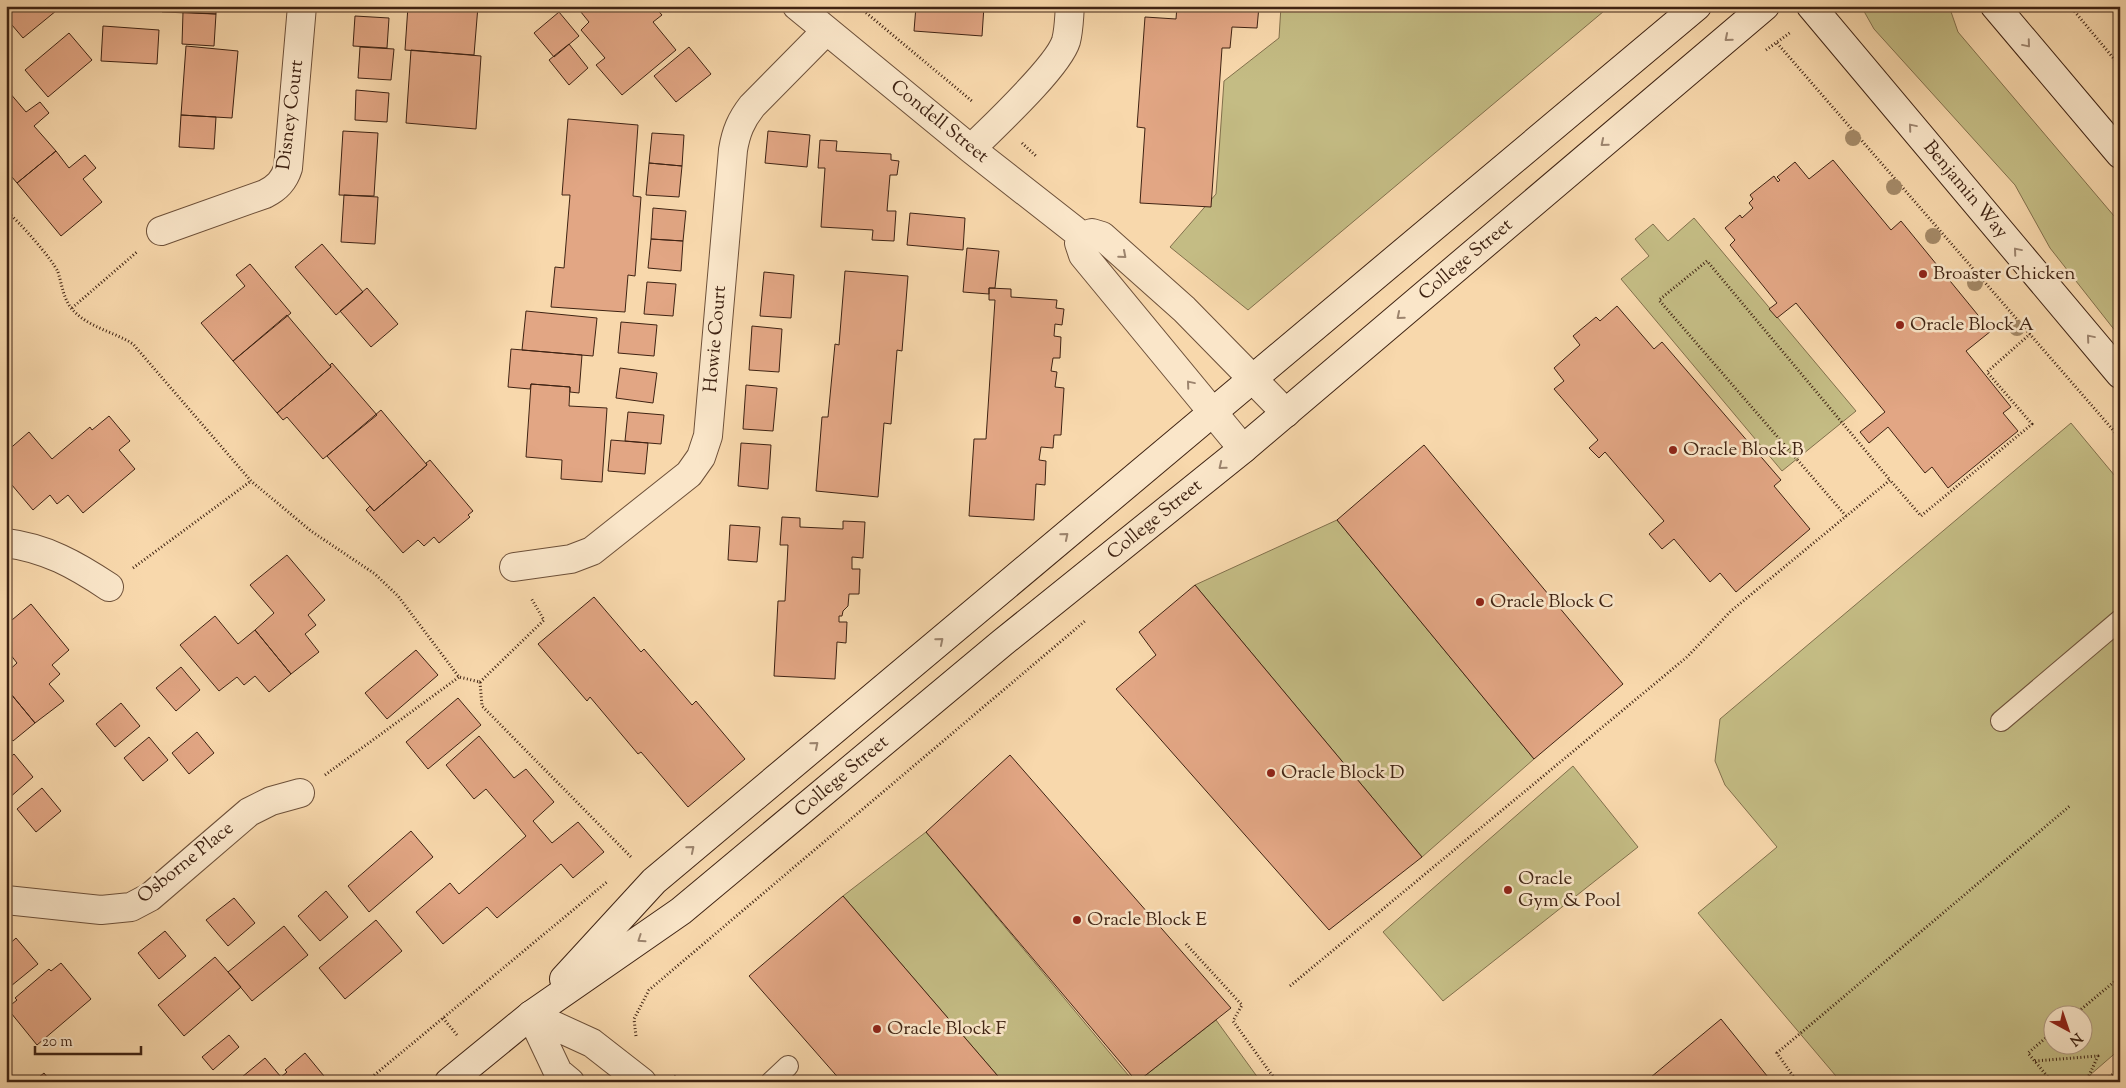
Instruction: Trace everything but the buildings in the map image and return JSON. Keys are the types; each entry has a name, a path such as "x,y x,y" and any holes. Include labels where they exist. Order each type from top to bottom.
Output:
{"street":[{"name":"Disney Court","path":"161,231 265,194 274,190 283,180 288,168 302,6"},
{"name":"Condell Street","path":"797,6 971,149 1082,236"},
{"path":"971,149 1045,72 1061,51 1066,40 1070,6"},
{"name":"College Street","path":"530,1015 654,881 1697,6"},
{"name":"College Street","path":"449,1082 530,1015 681,911 1002,643 1244,449 1765,6"},
{"name":"Benjamin Way","path":"1811,6 2120,374"},
{"path":"1996,6 2120,154"},
{"name":"Howie Court","path":"514,567 571,559 592,551 689,474 697,464 708,436 736,133 742,119 752,106 826,31"},
{"path":"1244,449 1083,256 1079,243 1082,236 1092,232 1102,236 1184,309 1254,378 1286,413"},
{"path":"6,543 27,546 64,558 109,586"},
{"name":"Osborne Place","path":"6,900 101,910 132,908 150,897 249,812 270,801 300,793"},
{"path":"530,1015 558,1072 570,1082"},
{"path":"530,1015 592,1043 642,1082"}],"lane":[{"path":"2001,721 2120,620"},
{"path":"770,1082 788,1066"}],"path":[{"path":"2070,6 2120,66"},
{"path":"1778,43 2120,438"},
{"path":"6,211 50,260 57,271 65,298 81,318 134,344 250,481 311,531 375,574 398,596 459,677 480,682"},
{"path":"72,308 161,231"},
{"path":"1846,516 1659,300 1707,261 1921,516 2032,424 1987,372 2030,334"},
{"path":"1290,986 1687,657 1731,612 1890,480"},
{"path":"109,586 250,481"},
{"path":"480,682 544,620"},
{"path":"300,793 459,677"},
{"path":"480,682 482,706 654,881"},
{"path":"1789,1082 1793,1076 1777,1053 2071,805"},
{"path":"637,1040 634,1018 649,990 707,940"},
{"path":"1186,944 1242,1005 1233,1021 1277,1082"},
{"path":"2085,1006 2120,976"},
{"path":"2044,1040 2028,1053 2052,1082"},
{"path":"2035,1061 2098,1056 2086,1082"},
{"path":"2104,1082 2120,1068"},
{"path":"667,1070 681,1082"}],"shaded area":[{"path":"1281,6 1610,6 1248,310 1170,247 1216,194 1224,81 1279,38"},
{"path":"1861,6 1949,6 1958,32 2120,223 2120,337 2050,248 2015,185 1874,29"},
{"path":"1694,218 1856,411 1782,471 1621,279 1649,256 1635,239 1653,224 1668,241"},
{"path":"2071,423 2120,482 2120,1049 2082,1082 1841,1082 1698,913 1777,847 1725,785 1715,761 1720,719"},
{"path":"1337,520 1534,759 1422,857 1195,585"},
{"name":"Oracle Gym & Pool","path":"1573,766 1638,847 1443,1001 1383,932"},
{"path":"926,832 1134,1082 1003,1082 843,896"},
{"path":"1216,1020 1261,1082 1137,1082"}],"place":[{"name":"Broaster Chicken","path":"1923,274"},
{"name":"Oracle Block A","path":"1900,325"},
{"name":"Oracle Block B","path":"1673,450"},
{"name":"Oracle Block C","path":"1480,602"},
{"name":"Oracle Block D","path":"1271,773"},
{"name":"Oracle Gym & Pool","path":"1508,890"},
{"name":"Oracle Block E","path":"1077,920"},
{"name":"Oracle Block F","path":"877,1029"}]}
